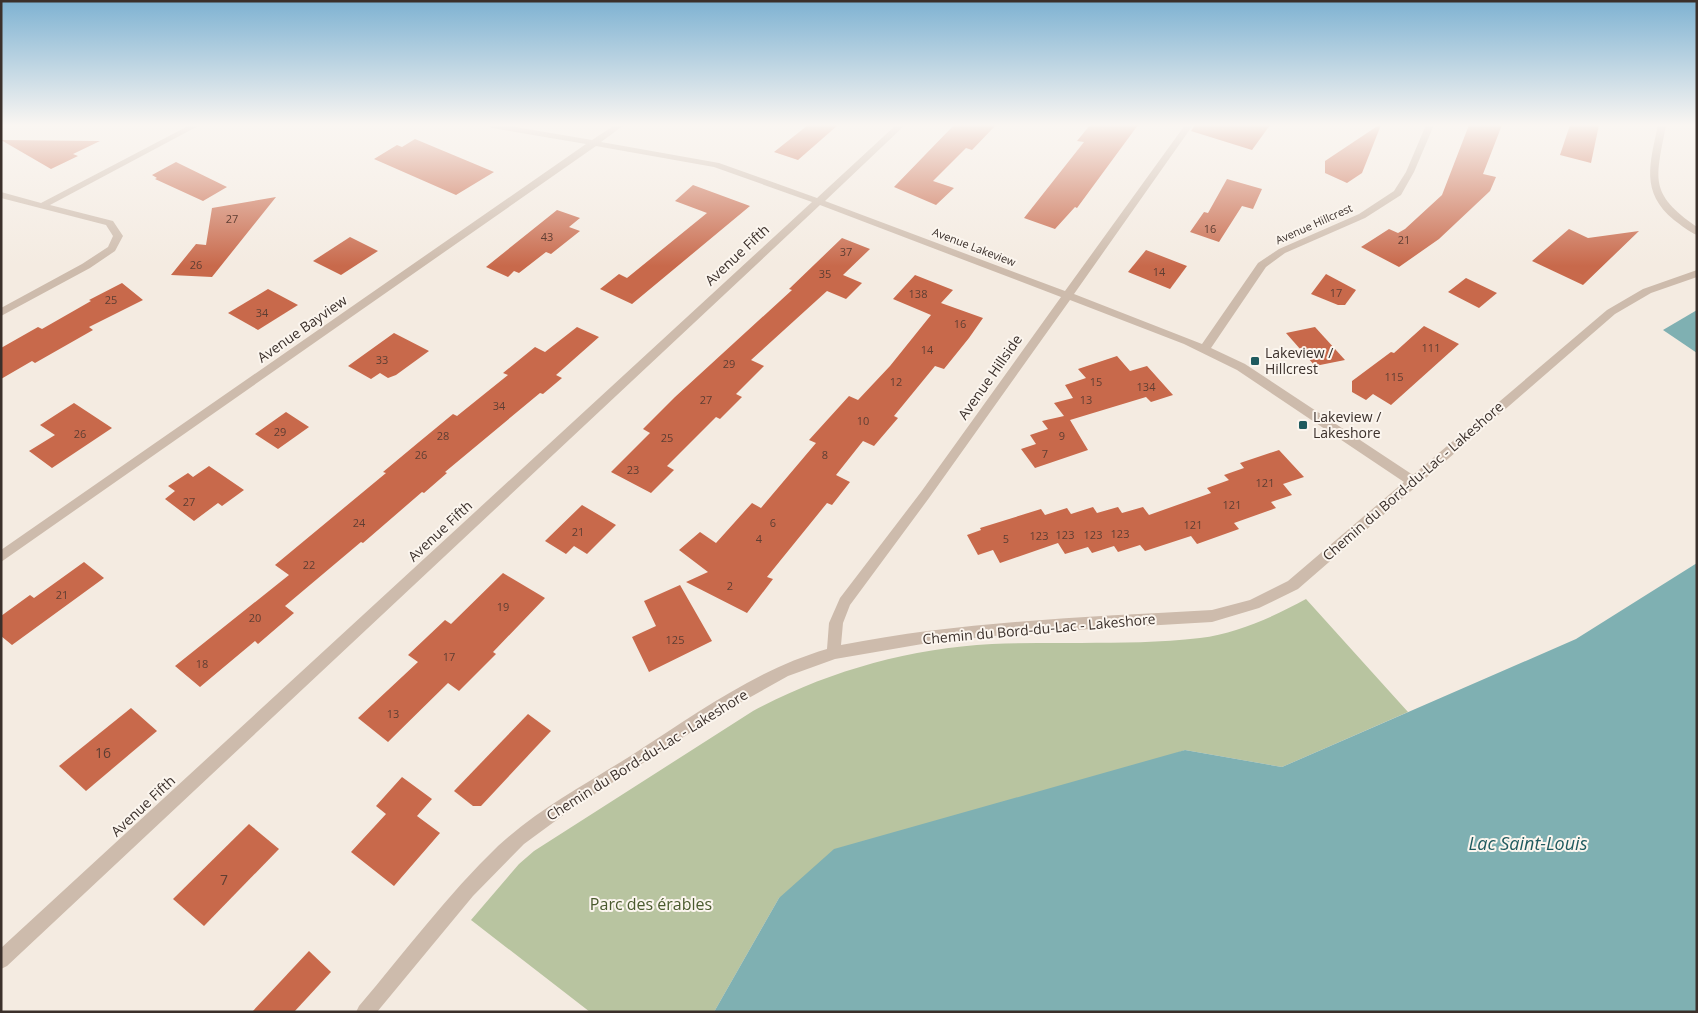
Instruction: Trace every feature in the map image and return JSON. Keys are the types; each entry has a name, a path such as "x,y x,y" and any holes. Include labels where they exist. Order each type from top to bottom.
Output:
{"street":[{"path":"42,206 106,172"},
{"name":"Avenue Bayview","path":"1,558 551,172"},
{"name":"Avenue Lakeview","path":"737,172 818,201 1206,348 1241,367 1412,481"},
{"name":"Avenue Fifth","path":"1,960 849,172"},
{"name":"Avenue Hillside","path":"834,653 833,643 836,623 845,602 925,495 1155,172"},
{"name":"Avenue Hillcrest","path":"1206,348 1262,265 1282,251 1362,216 1398,193 1410,172"},
{"path":"1655,172 1654,181 1657,194 1667,208 1697,232"},
{"path":"1,195 110,224 118,236 112,249 86,266 1,313"},
{"name":"Chemin du Bord-du-Lac - Lakeshore","path":"365,1012 484,872 531,830 750,690 792,668 834,653 922,638 985,631 1212,616 1242,610 1293,585 1412,481 1612,312 1647,291 1697,273"}],"green space":[{"name":"Parc des érables","path":"1306,599 1408,712 1282,767 1185,750 779,898 714,1012 590,1012 471,920 519,864 534,851 753,711 810,684 869,664 929,651 960,647 1018,643 1148,642 1214,636 1255,623"}],"water":[{"path":"1697,310 1697,353 1663,330"},
{"name":"Lac Saint-Louis","path":"1697,563 1697,1012 714,1012 779,898 834,849 1185,750 1282,767 1576,639"}],"building":[{"path":"157,172 197,172 227,187 203,201 155,179 157,178 152,175"},
{"path":"404,172 494,172 456,195"},
{"path":"908,172 942,172 933,181 954,188 936,205 894,187"},
{"path":"1060,172 1103,172 1077,208 1075,207 1055,229 1024,218"},
{"path":"1325,172 1362,172 1347,183"},
{"path":"1451,172 1484,172 1483,174 1496,177 1490,191 1439,239 1399,267 1361,247 1389,229 1398,233 1405,229 1442,195"},
{"path":"1227,179 1262,189 1253,209 1242,206 1219,242 1190,232 1204,212 1208,213"},
{"path":"693,185 750,206 632,304 600,289 619,274 627,278 707,213 675,201"},
{"path":"276,197 212,277 171,275 196,244 206,245 212,208"},
{"path":"557,210 580,218 569,227 580,231 551,254 546,252 519,273 514,271 508,277 486,267"},
{"path":"1569,229 1588,238 1639,231 1583,285 1532,261"},
{"path":"350,237 378,251 341,275 313,261"},
{"path":"842,238 870,249 843,275 862,283 846,299 827,291 751,360 764,366 736,394 742,397 720,419 716,417 667,466 674,470 651,493 611,472 650,433 643,429 675,397 792,290 789,289"},
{"path":"1146,250 1187,266 1170,289 1128,272"},
{"path":"1326,274 1356,290 1345,305 1338,305 1311,294"},
{"path":"915,275 953,290 941,303 983,318 969,338 944,369 935,366 894,416 898,418 874,446 863,441 836,475 850,482 832,505 827,503 767,577 773,579 747,613 686,582 708,572 679,550 700,532 716,543 752,503 761,508 816,443 809,440 849,396 858,400 890,366 931,315 893,299"},
{"path":"1466,278 1497,293 1479,308 1448,292"},
{"path":"122,283 143,300 89,327 93,330 35,363 32,361 1,379 1,348 38,327 42,329 91,301 89,300"},
{"path":"268,289 298,305 258,330 228,313"},
{"path":"1424,326 1459,344 1391,405 1373,394 1366,400 1352,392 1352,381 1391,352 1394,353"},
{"path":"577,327 599,337 556,375 562,378 543,394 540,393 445,472 447,473 424,493 422,492 285,606 294,613 258,644 255,641 200,687 175,666 289,575 275,565 386,473 383,472 453,414 457,416 508,375 503,373 535,347 545,352"},
{"path":"1315,327 1345,360 1315,366 1286,333"},
{"path":"394,333 429,351 396,375 388,378 380,373 371,379 348,366"},
{"path":"1117,356 1130,371 1147,366 1173,395 1151,402 1146,397 1070,420 1088,450 1035,468 1021,449 1036,444 1030,435 1048,429 1042,421 1064,416 1054,403 1073,398 1065,385 1086,378 1078,369"},
{"path":"74,403 112,428 52,468 29,451 55,435 40,425"},
{"path":"286,412 309,427 278,449 255,434"},
{"path":"1279,450 1304,477 1283,484 1292,495 1271,502 1276,508 1234,523 1239,529 1197,544 1191,536 1145,551 1140,545 1118,552 1114,546 1092,553 1088,547 1065,554 1058,543 1000,563 993,550 978,555 967,535 981,530 980,528 1041,509 1045,515 1067,508 1071,514 1093,507 1097,513 1118,507 1122,513 1143,507 1149,515 1211,493 1207,488 1229,480 1224,475 1244,468 1240,463"},
{"path":"209,466 244,490 222,506 218,503 194,521 165,499 175,491 168,486 188,473 193,477"},
{"path":"582,505 616,525 587,554 574,546 566,554 545,541"},
{"path":"84,562 104,578 12,645 1,636 1,616 30,595 34,598"},
{"path":"503,573 545,598 493,652 496,654 459,691 448,683 388,742 358,718 418,662 408,655 445,620 451,624"},
{"path":"680,585 712,641 649,672 632,637 656,626 644,601"},
{"path":"131,708 157,731 86,791 59,766"},
{"path":"528,714 551,731 481,806 473,806 454,791"},
{"path":"402,777 432,799 417,816 440,833 394,886 351,852 386,814 376,806"},
{"path":"249,824 279,849 204,926 173,899"},
{"path":"309,951 331,972 294,1012 252,1012"}],"place":[{"name":"Lakeview / Hillcrest","path":"1255,361"},
{"name":"Lakeview / Lakeshore","path":"1303,425"}]}
